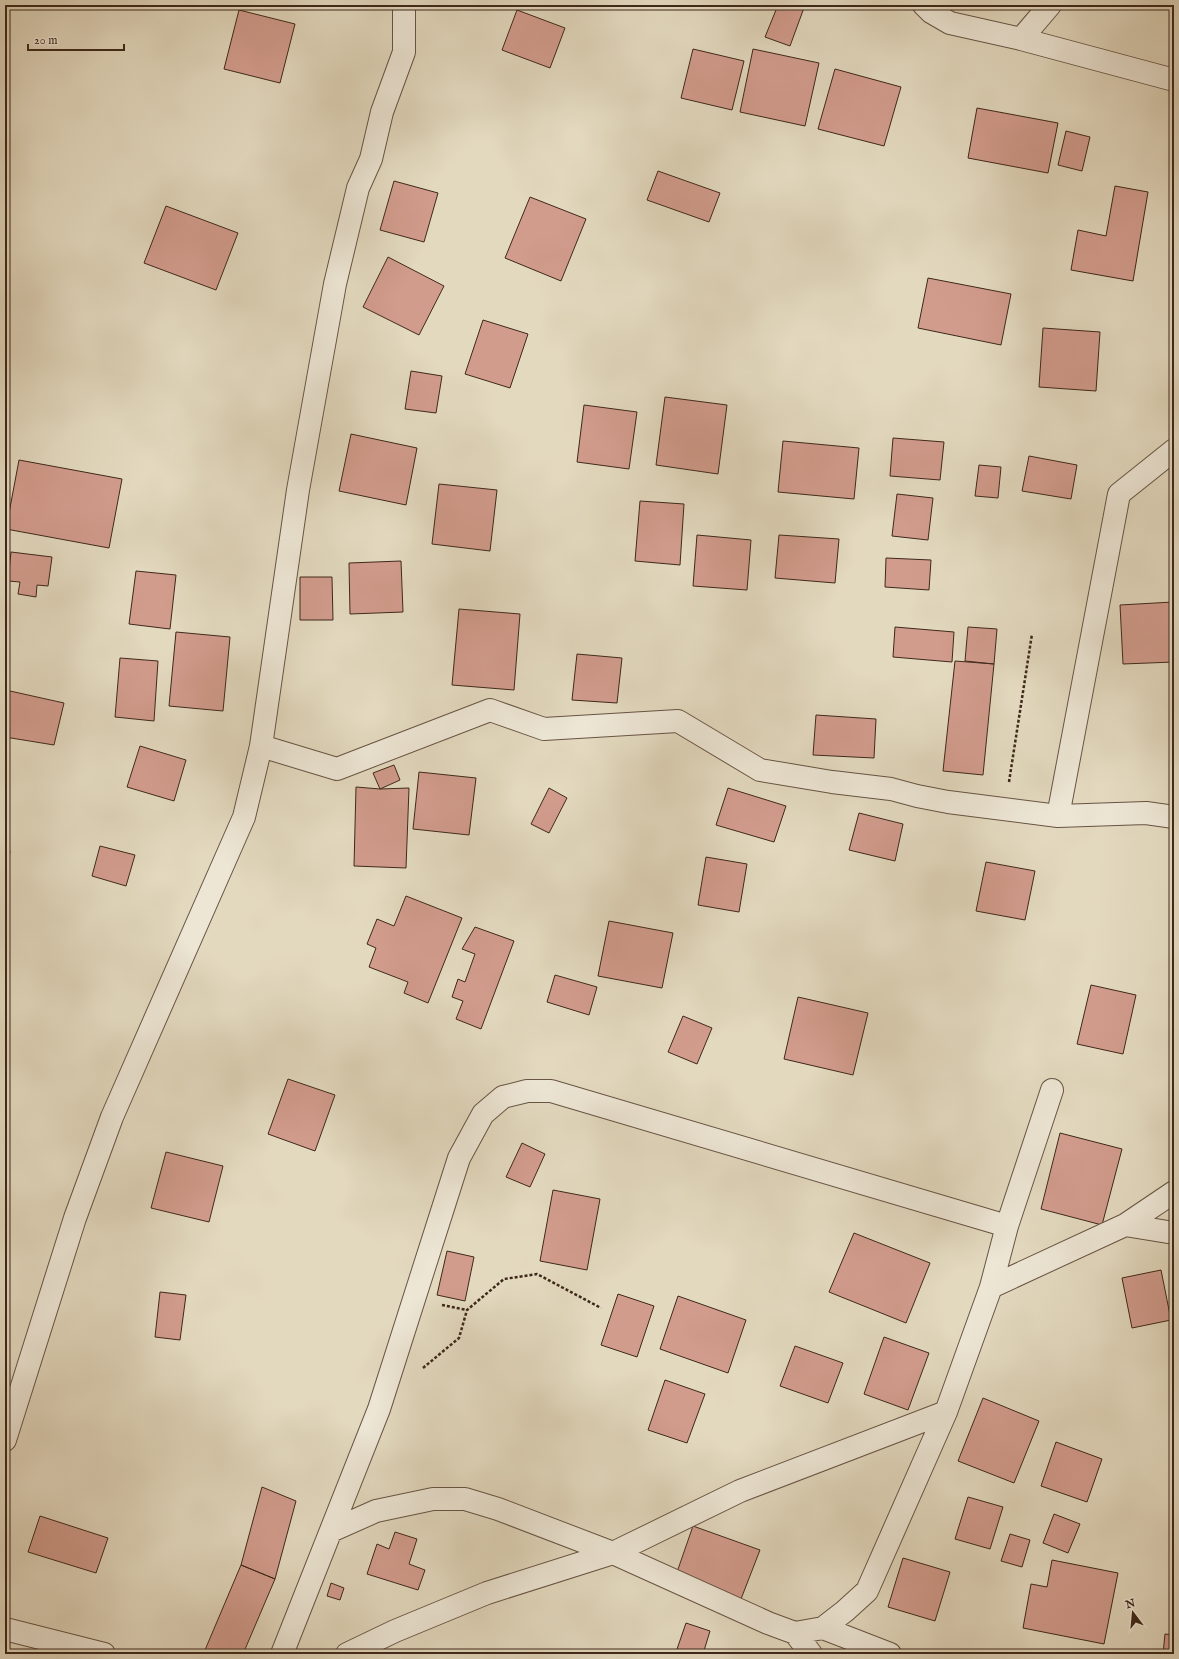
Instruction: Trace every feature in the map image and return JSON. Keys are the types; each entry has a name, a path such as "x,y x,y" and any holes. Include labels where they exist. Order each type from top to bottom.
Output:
{"street":[{"path":"5,1440 75,1218 112,1117 244,817 260,746 298,490 335,284 358,188 371,159 382,112 404,52 404,5"},
{"path":"924,5 931,12 950,23 1021,39 1174,80"},
{"path":"1021,39 1050,5"},
{"path":"1058,816 1119,494 1174,450"},
{"path":"260,746 337,769 490,710 544,729 678,721 760,770 832,782 891,788 917,796 948,802 1005,810 1058,816 1146,813 1174,817"},
{"path":"331,1531 376,1511 432,1499 465,1499 498,1509 613,1553 768,1623 795,1633 822,1628 845,1611 867,1591 946,1412 991,1287 1007,1226 1052,1090"},
{"path":"282,1654 379,1409 459,1158 482,1114 503,1097 527,1091 551,1091 1007,1226"},
{"path":"991,1287 1125,1225 1174,1192"},
{"path":"1125,1225 1174,1233"},
{"path":"347,1654 395,1631 487,1593 613,1553 740,1491 946,1412"},
{"path":"822,1628 890,1654"},
{"path":"5,1629 104,1654"},
{"path":"795,1633 811,1654"}],"path":[{"path":"1005,810 1032,634"},
{"path":"421,1370 459,1338 467,1310 504,1278 537,1274 601,1308"},
{"path":"437,1304 467,1310"}],"building":[{"path":"778,5 805,5 790,46 765,37"},
{"path":"239,10 295,24 280,83 224,69"},
{"path":"517,10 565,28 550,68 502,50"},
{"path":"693,49 744,61 732,110 681,98"},
{"path":"753,49 819,63 805,126 740,112"},
{"path":"835,69 901,87 884,146 818,129"},
{"path":"977,108 1058,123 1048,173 968,158"},
{"path":"1066,131 1090,137 1082,171 1058,165"},
{"path":"658,171 720,193 709,222 647,200"},
{"path":"394,181 438,193 424,242 380,230"},
{"path":"1115,186 1148,192 1133,281 1071,270 1078,230 1106,236"},
{"path":"530,197 586,219 561,281 505,258"},
{"path":"166,206 238,233 216,290 144,263"},
{"path":"388,257 444,286 419,335 363,307"},
{"path":"928,278 1011,294 1001,345 918,328"},
{"path":"483,320 528,334 510,388 465,374"},
{"path":"1043,328 1100,332 1096,391 1039,387"},
{"path":"411,371 442,376 436,413 405,409"},
{"path":"665,397 727,405 718,474 656,465"},
{"path":"584,405 637,412 629,469 577,462"},
{"path":"351,434 417,448 406,505 339,491"},
{"path":"893,438 944,442 940,480 890,476"},
{"path":"783,441 859,448 854,499 778,492"},
{"path":"1029,456 1077,465 1071,499 1022,491"},
{"path":"19,460 122,479 109,548 6,529"},
{"path":"979,465 1001,467 998,498 975,496"},
{"path":"439,484 497,490 490,551 432,544"},
{"path":"897,494 933,498 928,540 892,536"},
{"path":"640,501 684,504 680,565 635,561"},
{"path":"697,535 751,540 747,590 693,586"},
{"path":"779,535 839,539 835,583 775,578"},
{"path":"11,552 52,557 48,586 37,585 36,597 18,594 20,582 8,581"},
{"path":"886,558 931,560 929,590 885,587"},
{"path":"401,561 403,612 350,614 349,563"},
{"path":"136,571 176,575 170,629 129,624"},
{"path":"300,577 332,577 333,620 300,620"},
{"path":"1173,602 1174,662 1123,664 1120,605"},
{"path":"459,609 520,614 514,690 452,685"},
{"path":"895,627 954,632 952,662 893,657"},
{"path":"968,627 997,629 994,664 965,661"},
{"path":"176,632 230,637 223,711 169,706"},
{"path":"577,654 622,658 617,703 572,700"},
{"path":"120,658 158,661 154,721 115,717"},
{"path":"955,661 994,664 983,775 943,771"},
{"path":"10,691 64,703 54,745 5,737 5,704"},
{"path":"816,715 876,719 874,758 813,755"},
{"path":"140,746 186,760 174,801 127,787"},
{"path":"394,765 400,780 380,789 373,773"},
{"path":"419,772 476,778 469,835 413,829"},
{"path":"356,787 380,789 409,788 406,868 354,866"},
{"path":"549,788 567,798 549,833 531,824"},
{"path":"728,788 786,806 774,842 716,825"},
{"path":"859,813 903,824 895,861 849,850"},
{"path":"100,846 135,855 126,886 92,876"},
{"path":"5,849 10,851 7,871 5,870"},
{"path":"706,857 747,864 739,912 698,905"},
{"path":"986,862 1035,871 1025,920 976,911"},
{"path":"406,896 462,918 428,1003 404,993 408,982 369,967 376,948 367,944 377,919 394,926"},
{"path":"609,921 673,933 662,988 598,976"},
{"path":"475,927 514,941 481,1029 456,1019 463,1001 452,997 458,979 465,982 475,954 462,949"},
{"path":"555,975 597,987 589,1015 547,1002"},
{"path":"1091,985 1136,995 1123,1054 1077,1044"},
{"path":"798,997 868,1013 853,1075 784,1059"},
{"path":"683,1016 712,1028 697,1064 668,1052"},
{"path":"288,1079 335,1095 315,1151 268,1134"},
{"path":"1060,1133 1122,1149 1102,1225 1041,1209"},
{"path":"522,1143 545,1154 530,1187 506,1177"},
{"path":"166,1152 223,1166 209,1222 151,1208"},
{"path":"553,1190 600,1199 587,1270 540,1261"},
{"path":"854,1233 930,1263 906,1323 829,1292"},
{"path":"447,1251 474,1257 465,1301 437,1295"},
{"path":"1161,1270 1171,1320 1132,1328 1122,1278"},
{"path":"160,1292 186,1295 180,1340 155,1337"},
{"path":"618,1294 654,1306 637,1357 601,1345"},
{"path":"678,1296 746,1320 728,1373 660,1349"},
{"path":"884,1337 929,1353 908,1410 864,1394"},
{"path":"795,1346 843,1363 828,1403 780,1386"},
{"path":"665,1380 705,1394 687,1443 648,1430"},
{"path":"983,1398 1039,1421 1014,1483 958,1461"},
{"path":"1056,1442 1102,1459 1087,1502 1041,1486"},
{"path":"262,1487 296,1501 275,1579 241,1565"},
{"path":"968,1497 1003,1507 990,1549 955,1539"},
{"path":"1054,1514 1080,1524 1068,1553 1043,1543"},
{"path":"40,1516 108,1538 96,1573 28,1552"},
{"path":"693,1526 760,1550 741,1599 676,1575"},
{"path":"395,1532 417,1539 409,1564 425,1570 418,1590 367,1574 377,1544 389,1549"},
{"path":"1010,1534 1030,1540 1022,1567 1001,1561"},
{"path":"903,1558 950,1572 935,1621 888,1607"},
{"path":"1052,1560 1118,1573 1104,1644 1023,1628 1031,1584 1047,1587"},
{"path":"241,1565 275,1579 243,1654 215,1654 205,1650"},
{"path":"331,1583 344,1588 340,1600 327,1596"},
{"path":"686,1623 710,1631 703,1654 683,1654 676,1652"},
{"path":"1165,1634 1174,1635 1174,1654 1163,1654"}]}
